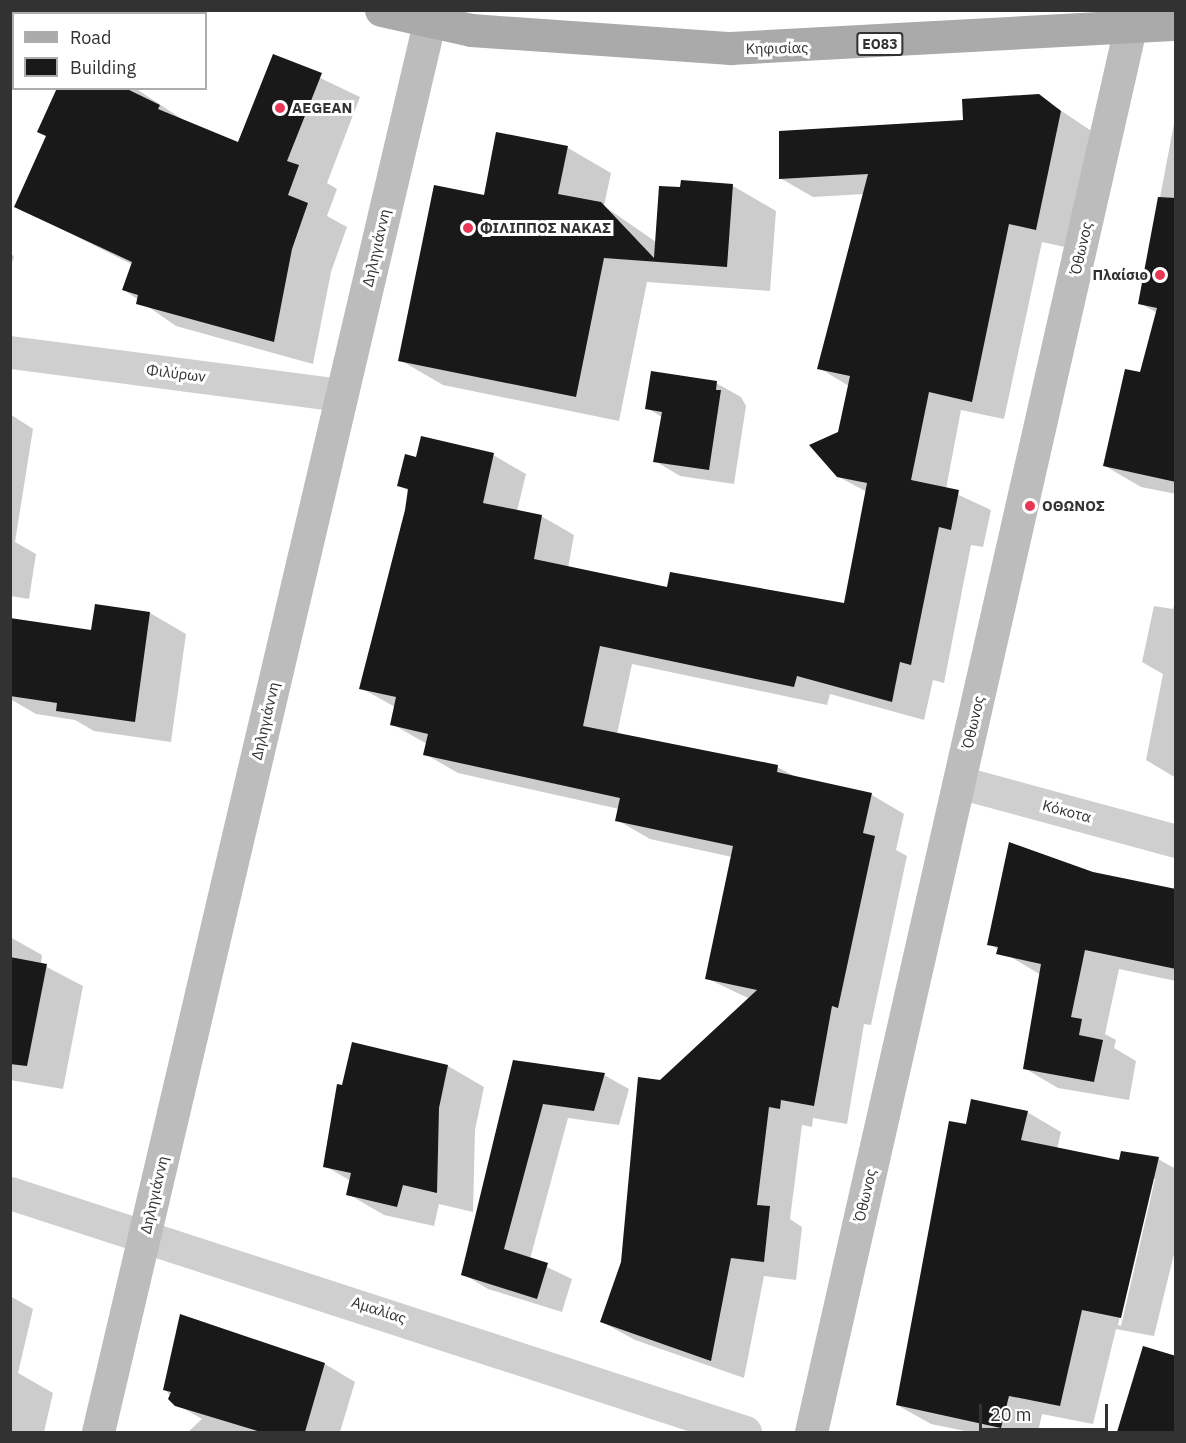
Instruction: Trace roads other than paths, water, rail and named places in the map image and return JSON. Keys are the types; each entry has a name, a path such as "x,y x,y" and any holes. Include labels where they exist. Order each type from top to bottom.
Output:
{"main road":[{"name":"Κηφισίας","path":"381,10 618,43 730,48 1132,19 1176,24"}],"street":[{"name":"Δηληγιάννη","path":"98,1432 430,17"},
{"name":"Όθωνος","path":"811,1432 1132,19"},
{"name":"Φιλύρων","path":"10,352 341,395"},
{"name":"Κόκοτα","path":"959,782 1176,840"},
{"name":"Αμαλίας","path":"10,1193 144,1234 745,1432"}],"place":[{"name":"AEGEAN","path":"280,108"},
{"name":"ΦΙΛΙΠΠΟΣ ΝΑΚΑΣ","path":"468,228"},
{"name":"Πλαίσιο","path":"1160,275"},
{"name":"ΟΘΩΝΟΣ","path":"1030,506"}]}
